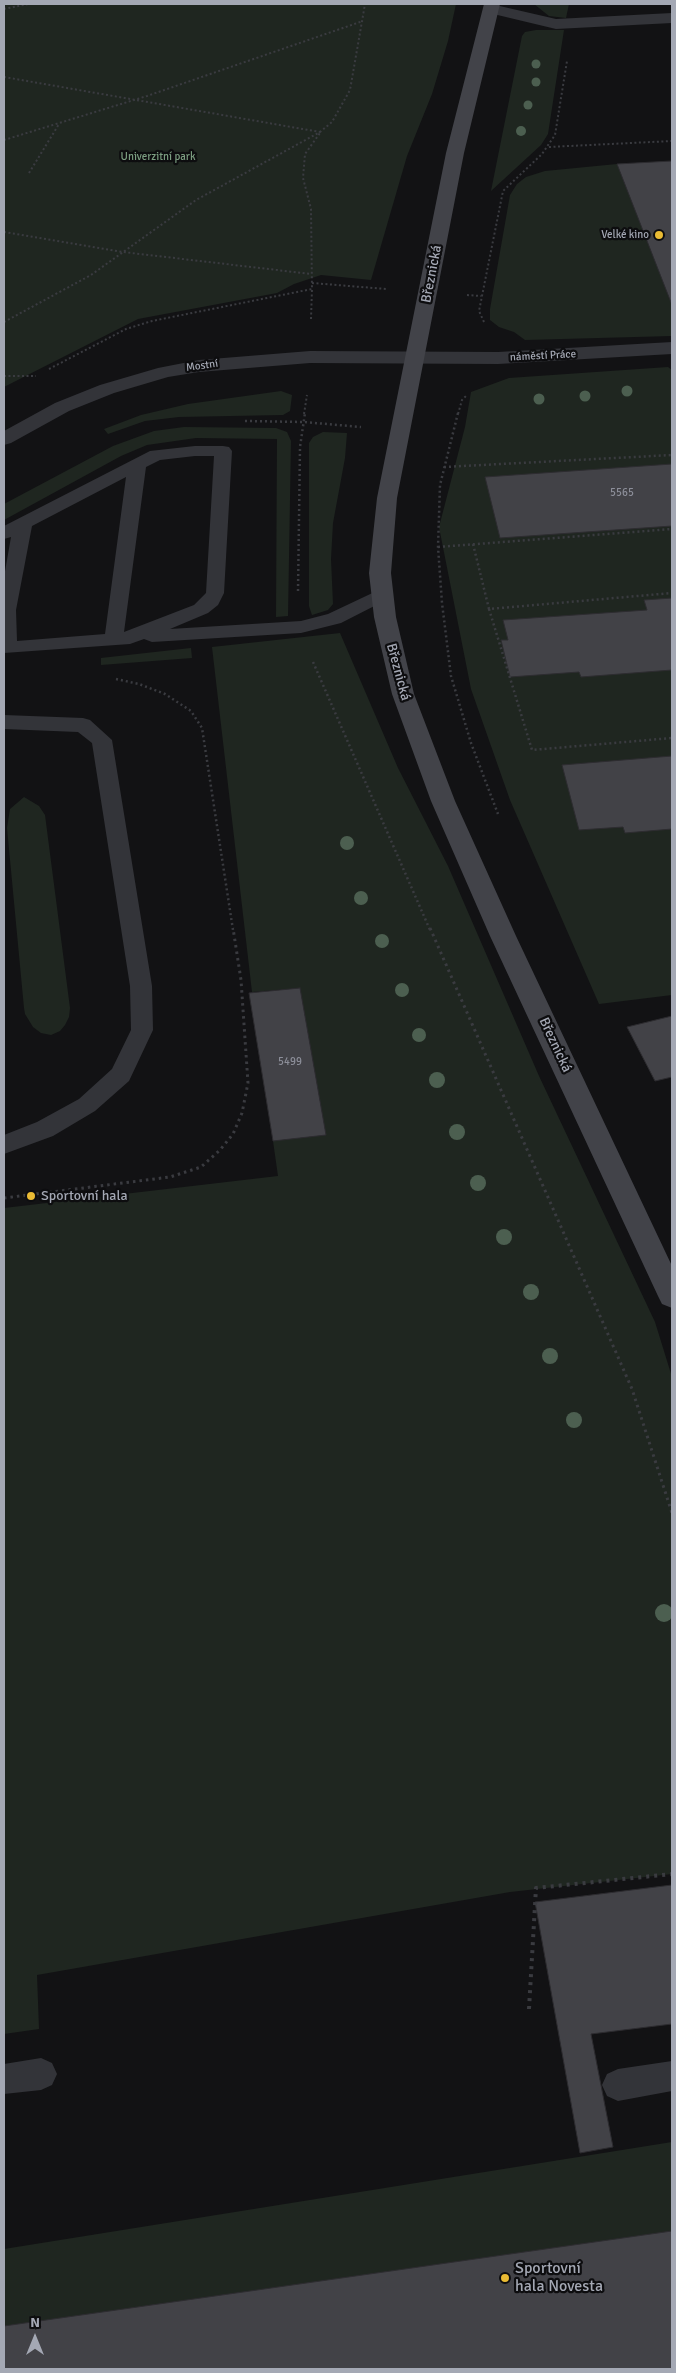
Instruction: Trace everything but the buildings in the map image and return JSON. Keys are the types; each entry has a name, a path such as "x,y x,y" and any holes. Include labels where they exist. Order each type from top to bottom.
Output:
{"main road":[{"name":"Březnická","path":"492,6 455,154 429,292 414,356 386,498 380,573 393,658 403,694 440,794 503,936 672,1296"}],"street":[{"path":"492,6 556,24 672,18"},
{"name":"náměstí Práce","path":"414,356 498,358 672,348"},
{"name":"Mostní","path":"4,439 62,407 106,389 165,372 198,366 258,360 342,355 414,356"}],"lane":[{"path":"4,533 156,456 194,451 223,451 215,592 211,601 201,609 122,638"},
{"path":"122,638 138,465"},
{"path":"23,524 7,610 8,648 122,638 301,627 334,619 383,594"},
{"path":"4,722 83,725 102,740 141,986 142,1030 121,1075 87,1105 45,1129 4,1145"},
{"path":"4,2079 41,2074"},
{"path":"618,2085 672,2076"}],"path":[{"path":"4,9 28,4"},
{"path":"44,371 126,329 152,321 312,289 311,209 303,178 305,154 320,132 336,116 350,90 365,4"},
{"path":"4,140 136,99 363,20"},
{"path":"485,324 479,311 498,209 503,192 549,147 555,134 569,54"},
{"path":"4,77 320,132"},
{"path":"29,173 60,123"},
{"path":"4,322 91,275 196,200 240,174 320,132"},
{"path":"549,147 562,148 672,142"},
{"path":"4,232 123,252 311,274"},
{"path":"4,376 36,376"},
{"path":"471,392 462,400 440,485 438,547 451,676 471,744 501,821"},
{"path":"444,467 672,455"},
{"path":"438,547 672,529"},
{"path":"473,544 489,609 532,750 672,738"},
{"path":"489,609 672,593"},
{"path":"376,802 632,1389 672,1513"},
{"path":"529,2009 536,1888 672,1874"}],"green space":[{"name":"Univerzitní park","path":"4,4 456,4 448,41 432,94 407,156 371,280 321,275 294,284 277,293 138,319 4,387"},
{"path":"534,4 569,4 566,18 549,16"},
{"path":"564,30 548,134 541,145 491,191 522,36 525,32"},
{"path":"617,164 672,305 672,336 525,340 514,332 499,327 490,320 490,309 510,195 517,184 526,177 545,171"},
{"path":"668,367 672,370 672,995 599,1004 510,800 471,689 439,527 465,427 471,392 509,378"},
{"path":"281,391 292,395 290,411 283,415 179,417 145,421 108,434 104,429 141,415 188,404"},
{"path":"184,427 276,428 287,432 291,441 288,616 276,617 277,439 196,438 147,445 121,456 4,520 4,504 113,446 154,431"},
{"path":"323,432 347,433 345,458 333,523 331,559 333,604 328,610 312,615 309,606 309,443 313,437"},
{"path":"340,633 398,768 448,866 539,1076 655,1322 672,1377 672,1874 510,1892 37,1975 39,2029 4,2034 4,1208 278,1176 273,1141 326,1135 300,988 252,992 212,647"},
{"path":"191,648 192,658 101,665 101,658"},
{"path":"24,797 39,806 45,815 70,1008 69,1017 65,1025 60,1031 51,1035 41,1033 33,1027 25,1014 24,1008 7,828 10,809"},
{"path":"672,2142 672,2369 4,2369 4,2249"}],"place":[{"name":"Velké kino","path":"659,235"},
{"name":"Sportovní hala","path":"31,1196"},
{"name":"Sportovní hala Novesta","path":"505,2278"}]}
